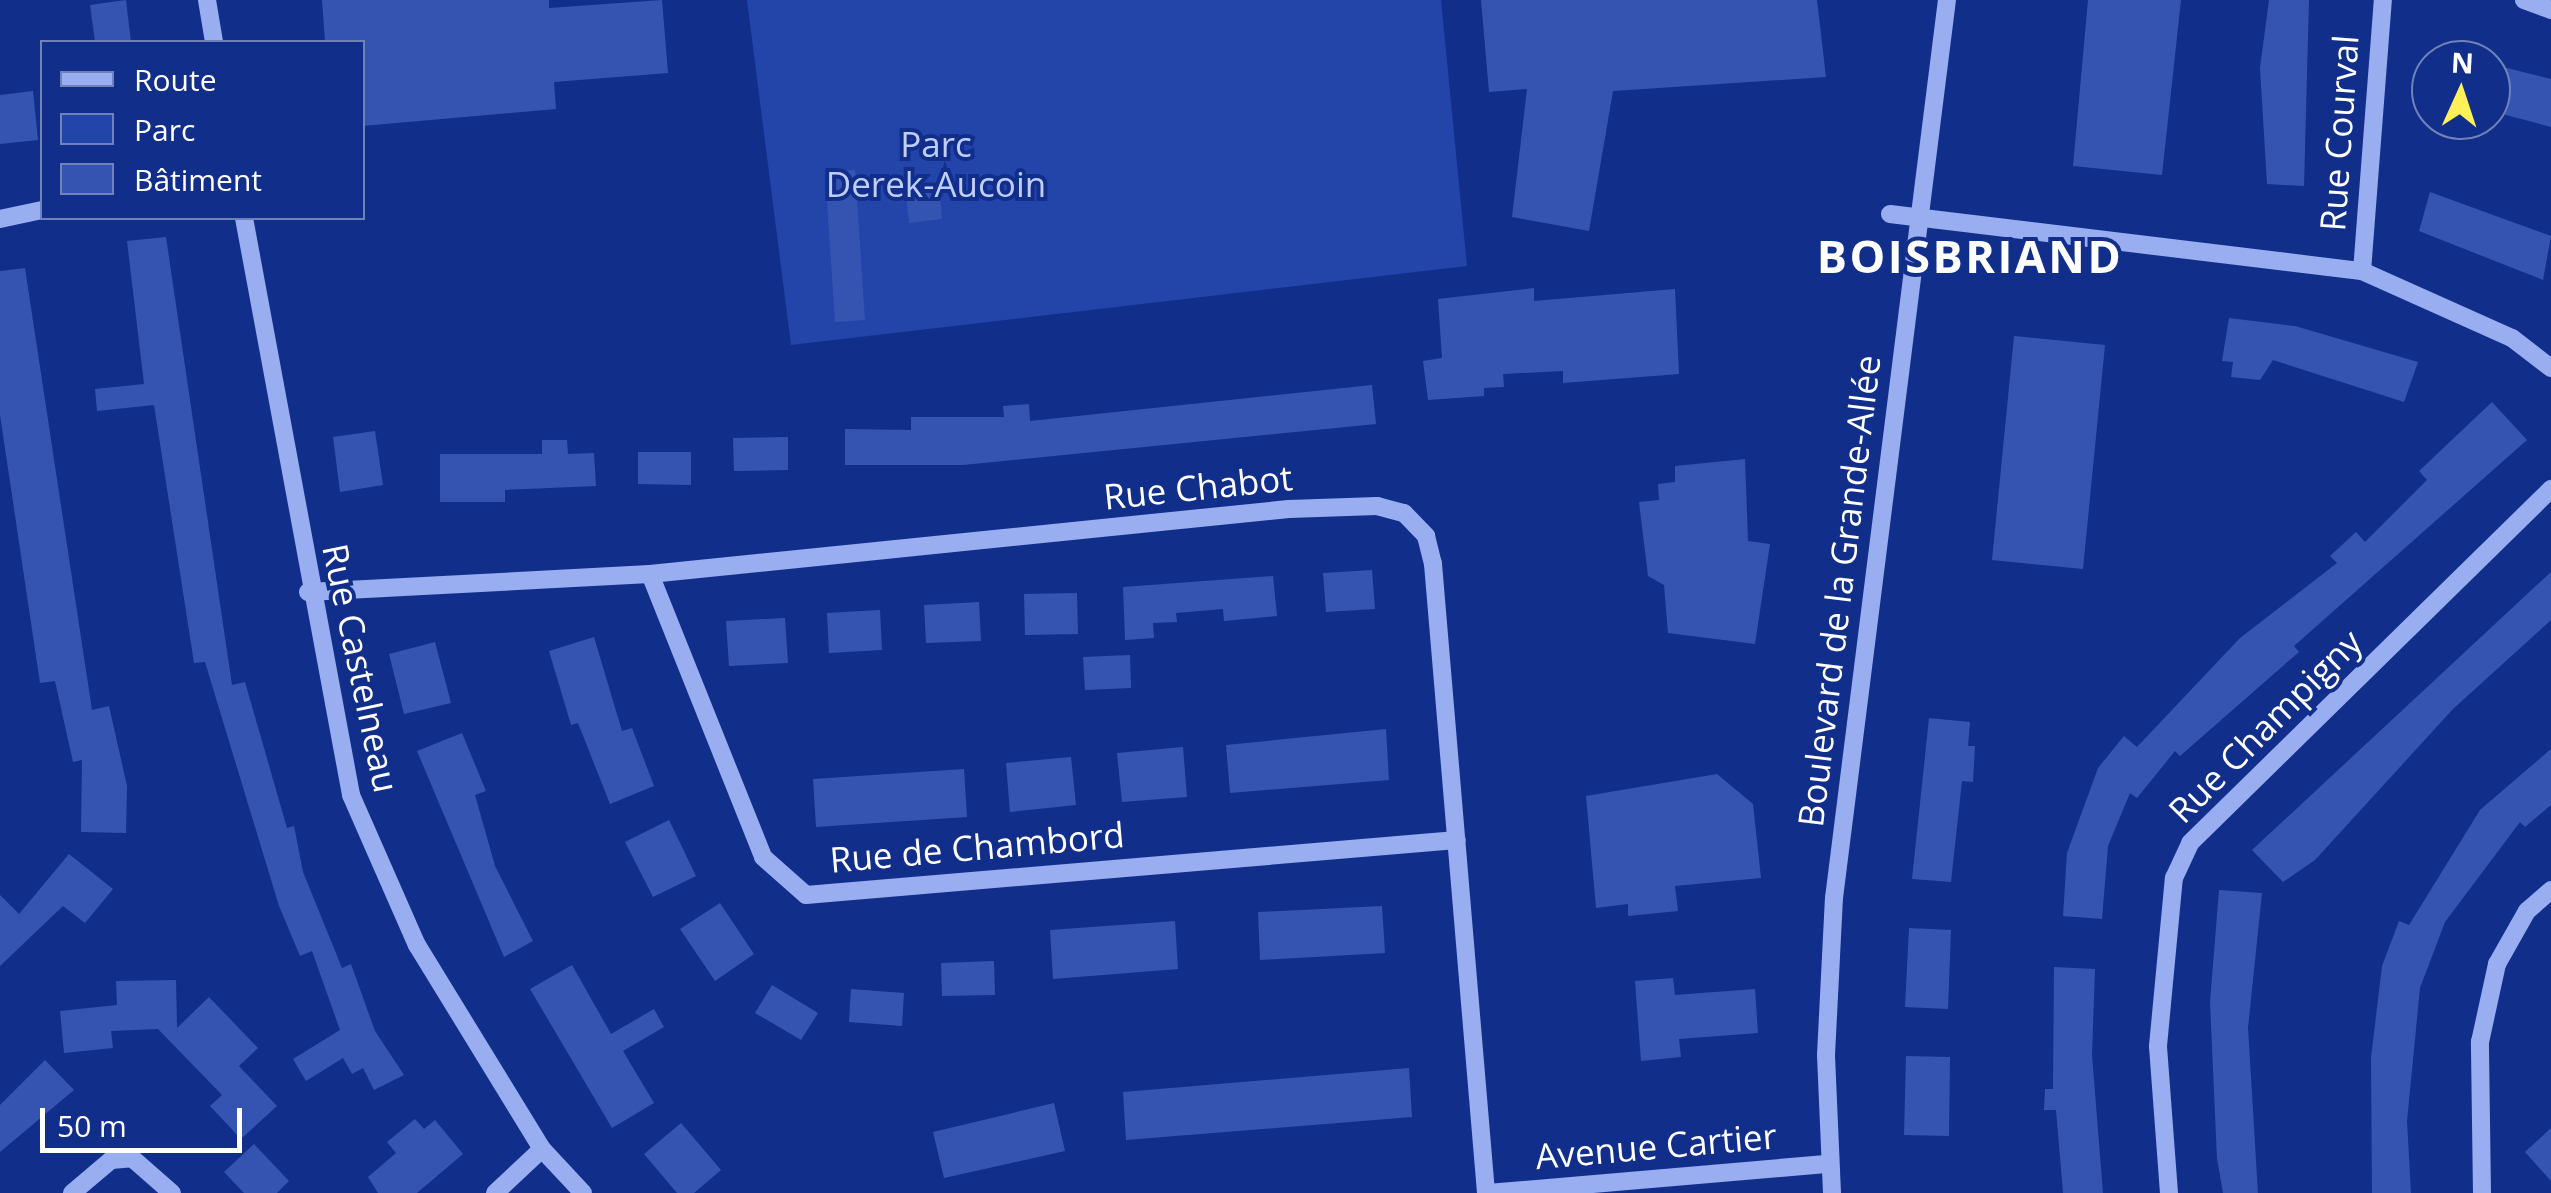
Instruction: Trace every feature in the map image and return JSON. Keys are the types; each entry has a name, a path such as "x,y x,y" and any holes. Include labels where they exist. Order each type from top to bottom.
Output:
{"street":[{"path":"207,0 214,40"},
{"name":"Boulevard de la Grande-Allée","path":"1832,1193 1829,1164 1834,898 1947,0"},
{"name":"Rue Courval","path":"2362,270 2383,0"},
{"path":"2524,0 2551,10"},
{"path":"0,218 40,210"},
{"path":"1890,214 2362,270 2512,338 2551,368"},
{"name":"Rue Castelneau","path":"244,220 308,592 351,794 417,945 542,1149 583,1193"},
{"name":"Rue Champigny","path":"2169,1193 2158,1046 2174,878 2190,843 2551,489"},
{"name":"Rue Chabot","path":"308,592 650,574 1290,509 1392,508 1414,520 1430,548 1487,1193"},
{"name":"Rue de Chambord","path":"650,574 763,857 806,895 1456,840"},
{"path":"2482,1193 2480,1042 2497,964 2527,911 2551,890"},
{"path":"495,1193 542,1149"},
{"path":"72,1193 111,1160 132,1158 172,1193"},
{"name":"Avenue Cartier","path":"1487,1193 1829,1164"}],"green space":[{"name":"Parc Derek-Aucoin","path":"747,0 1441,0 1467,266 791,345"}],"building":[{"path":"126,0 131,40 95,40 90,5"},
{"path":"322,0 549,0 549,8 662,0 668,73 554,82 556,109 365,126 365,40 325,40"},
{"path":"1481,0 1817,0 1826,77 1613,91 1589,231 1512,217 1527,89 1489,92"},
{"path":"2088,0 2181,0 2162,175 2073,166"},
{"path":"2269,0 2309,0 2304,186 2267,184 2260,68"},
{"path":"2511,69 2551,79 2551,127 2511,116"},
{"path":"33,91 38,140 0,144 0,95"},
{"path":"855,170 865,320 835,322 825,172"},
{"path":"939,182 942,219 909,223 905,185"},
{"path":"2430,192 2551,236 2543,280 2419,231"},
{"path":"166,237 232,685 245,682 287,828 294,826 303,872 342,968 351,964 375,1031 404,1075 374,1090 363,1068 352,1074 343,1058 306,1081 293,1059 340,1030 312,951 300,956 279,906 205,662 194,663 154,405 97,411 95,389 144,384 127,241"},
{"path":"25,268 92,710 109,706 127,786 126,833 81,832 82,760 73,762 55,681 40,683 0,415 0,271"},
{"path":"1534,288 1534,301 1675,289 1679,374 1563,383 1563,371 1503,374 1504,387 1484,388 1484,396 1428,400 1423,361 1442,358 1438,299"},
{"path":"2229,318 2295,326 2418,362 2404,402 2273,360 2260,380 2231,377 2233,362 2222,361"},
{"path":"2014,336 2105,345 2083,569 1992,560"},
{"path":"1372,385 1376,424 963,465 845,465 845,429 911,430 911,417 1004,417 1003,406 1029,404 1030,421"},
{"path":"2492,402 2527,440 2294,646 2299,652 2180,756 2175,751 2137,798 2130,793 2108,846 2102,919 2063,916 2067,853 2098,768 2124,736 2137,747 2240,638 2337,563 2330,556 2356,532 2365,542 2427,480 2419,471"},
{"path":"375,431 383,485 340,492 333,437"},
{"path":"788,437 788,470 734,471 733,438"},
{"path":"542,440 567,440 568,454 594,453 596,486 505,490 505,502 440,502 440,454 542,454"},
{"path":"638,452 691,452 691,485 638,484"},
{"path":"1745,459 1748,541 1770,544 1755,644 1668,633 1664,585 1648,576 1639,502 1659,500 1658,484 1675,482 1675,466"},
{"path":"1372,570 1375,609 1326,612 1323,573"},
{"path":"2551,572 2551,620 2453,709 2315,860 2283,882 2252,850"},
{"path":"1273,576 1277,616 1224,621 1223,609 1176,613 1177,622 1153,623 1154,638 1125,640 1123,587"},
{"path":"1077,593 1078,634 1025,635 1024,594"},
{"path":"979,602 981,641 926,643 924,605"},
{"path":"880,610 882,650 829,653 827,613"},
{"path":"785,618 788,663 729,666 726,621"},
{"path":"594,637 622,731 632,728 654,786 610,804 578,723 571,725 549,651"},
{"path":"435,642 451,703 404,714 389,654"},
{"path":"1130,655 1131,688 1085,690 1083,657"},
{"path":"1929,718 1970,722 1968,746 1975,746 1973,782 1962,781 1951,882 1912,879"},
{"path":"1386,729 1389,780 1230,793 1226,745"},
{"path":"462,733 486,791 475,795 495,866 533,941 504,957 417,751"},
{"path":"1183,747 1187,797 1122,802 1117,753"},
{"path":"2551,749 2551,805 2525,827 2520,822 2445,922 2420,988 2407,1121 2411,1193 2372,1193 2371,1058 2382,966 2399,921 2409,925 2480,810"},
{"path":"1071,757 1076,805 1010,812 1006,763"},
{"path":"964,769 967,817 816,827 813,779"},
{"path":"1717,774 1753,804 1761,878 1675,886 1678,911 1628,916 1628,904 1596,908 1586,796"},
{"path":"669,820 696,876 653,897 625,842"},
{"path":"69,854 113,889 85,923 63,906 0,966 0,895 19,914"},
{"path":"2219,890 2262,893 2248,1028 2258,1193 2223,1193 2217,1159 2210,1002"},
{"path":"720,903 754,954 715,981 680,929"},
{"path":"1382,906 1385,953 1260,960 1258,912"},
{"path":"1175,921 1178,969 1053,979 1050,930"},
{"path":"1909,928 1951,930 1948,1009 1905,1007"},
{"path":"994,961 995,995 942,996 941,963"},
{"path":"572,965 611,1034 654,1009 664,1027 623,1051 654,1103 612,1128 530,989"},
{"path":"2054,967 2095,969 2092,1055 2103,1193 2063,1193 2056,1110 2044,1110 2045,1089 2053,1089"},
{"path":"1673,978 1675,995 1755,989 1758,1033 1679,1039 1681,1057 1641,1061 1635,981"},
{"path":"176,980 177,1028 209,997 258,1048 239,1066 277,1106 241,1139 210,1106 222,1095 158,1029 111,1031 113,1048 64,1053 60,1011 117,1005 116,981"},
{"path":"772,985 818,1013 801,1040 755,1013"},
{"path":"851,989 904,993 902,1026 849,1022"},
{"path":"1906,1056 1950,1057 1949,1136 1904,1135"},
{"path":"45,1060 74,1090 0,1152 0,1105"},
{"path":"1409,1068 1412,1117 1126,1140 1123,1092"},
{"path":"1054,1103 1065,1151 944,1178 933,1132"},
{"path":"415,1119 424,1129 435,1120 463,1154 417,1193 378,1193 368,1177 396,1153 387,1142"},
{"path":"681,1123 721,1170 694,1193 677,1193 644,1154"},
{"path":"2551,1128 2551,1181 2525,1152"},
{"path":"254,1144 289,1181 277,1193 244,1193 224,1172"}],"district":[{"name":"BOISBRIAND","path":"1970,256"}]}
